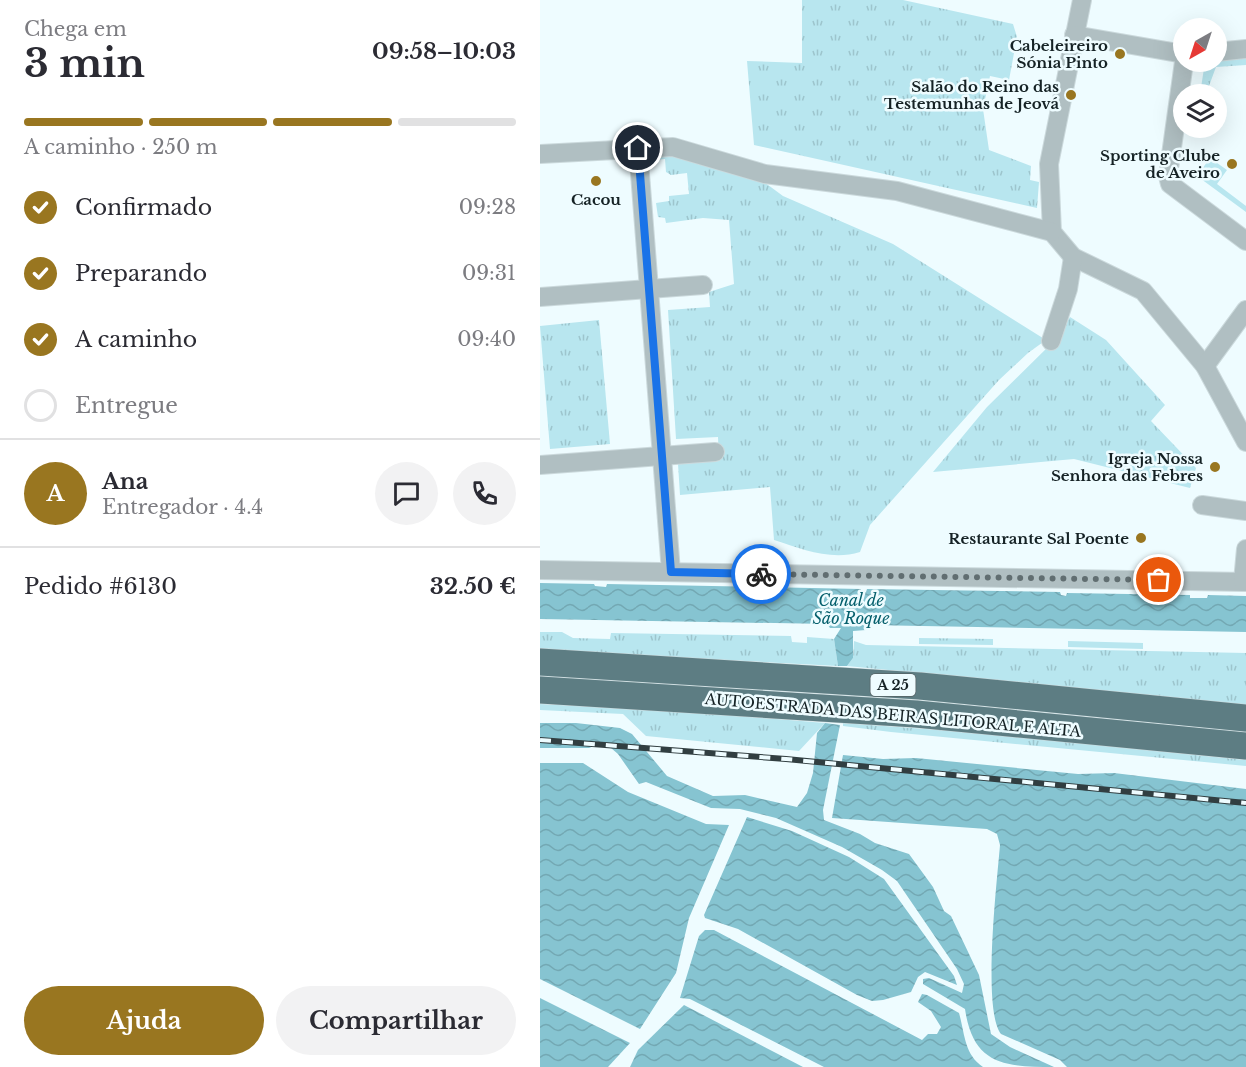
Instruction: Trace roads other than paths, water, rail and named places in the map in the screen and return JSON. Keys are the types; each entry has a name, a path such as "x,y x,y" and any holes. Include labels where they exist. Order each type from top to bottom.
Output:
{"highway":[{"name":"AUTOESTRADA DAS BEIRAS LITORAL E ALTA","path":"540,662 920,686 1246,718"},
{"name":"AUTOESTRADA DAS BEIRAS LITORAL E ALTA","path":"540,690 916,714 1246,746"}],"street":[{"path":"1052,232 1049,164 1082,0"},
{"path":"1074,35 1173,52"},
{"path":"1227,51 1246,49"},
{"path":"1183,72 1168,176 1170,184 1246,242"},
{"path":"638,148 651,289 671,572"},
{"path":"540,154 638,148 681,148 765,174 897,191 1052,232 1073,258 1143,291 1205,366 1246,442"},
{"path":"1051,341 1068,289 1073,258"},
{"path":"540,297 703,285"},
{"path":"1205,366 1246,310"},
{"path":"540,465 715,452"},
{"path":"1202,505 1246,511"},
{"path":"540,570 1244,581 1246,549"}],"water":[{"name":"Canal de São Roque","path":"540,583 594,584 606,587 607,584 861,589 861,592 866,592 867,589 1060,592 1061,595 1066,596 1067,593 1190,595 1190,598 1207,598 1208,595 1246,596 1246,632 868,625 866,630 853,631 853,658 847,666 838,666 834,639 841,628 830,628 827,624 540,619"},
{"path":"540,723 576,723 620,728 632,734 667,776 713,796 745,795 797,807 807,793 813,773 817,733 825,723 840,725 823,810 824,820 860,834 875,843 909,854 933,887 944,911 951,916 979,975 991,1034 1010,1047 1054,1067 1021,1066 994,1059 975,1042 965,1009 923,984 923,979 929,978 962,993 964,984 957,969 897,881 882,870 842,847 776,818 740,809 711,808 646,782 639,784 618,754 604,742 589,748 540,748"},
{"path":"843,755 883,759 916,758 1078,774 1114,773 1246,789 1246,1067 1067,1067 1060,1060 1001,1034 995,1020 992,999 992,944 1000,845 997,834 987,829 832,818"},
{"path":"540,763 583,763 628,792 706,824 729,825 689,918 676,973 640,1029 540,979"},
{"path":"747,817 792,831 849,857 884,879 954,976 957,985 925,972 918,977 911,992 872,1001 857,995 738,929 705,918 704,915"},
{"path":"705,930 714,930 922,1040 928,1034 937,1034 941,1027 931,1011 918,1002 922,994 927,995 959,1013 969,1050 983,1067 824,1067 690,999 680,998 699,936"},
{"path":"540,998 630,1043 608,1067 540,1067"},
{"path":"684,1005 803,1067 630,1067 638,1050"}],"railway":[{"path":"540,740 786,759 1246,803"}],"place":[{"name":"Cabeleireiro Sónia Pinto","path":"1120,54"},
{"name":"Salão do Reino das Testemunhas de Jeová","path":"1071,95"},
{"name":"Sporting Clube de Aveiro","path":"1232,164"},
{"name":"Cacou","path":"596,181"},
{"name":"Igreja Nossa Senhora das Febres","path":"1215,467"},
{"name":"Restaurante Sal Poente","path":"1141,538"}]}
